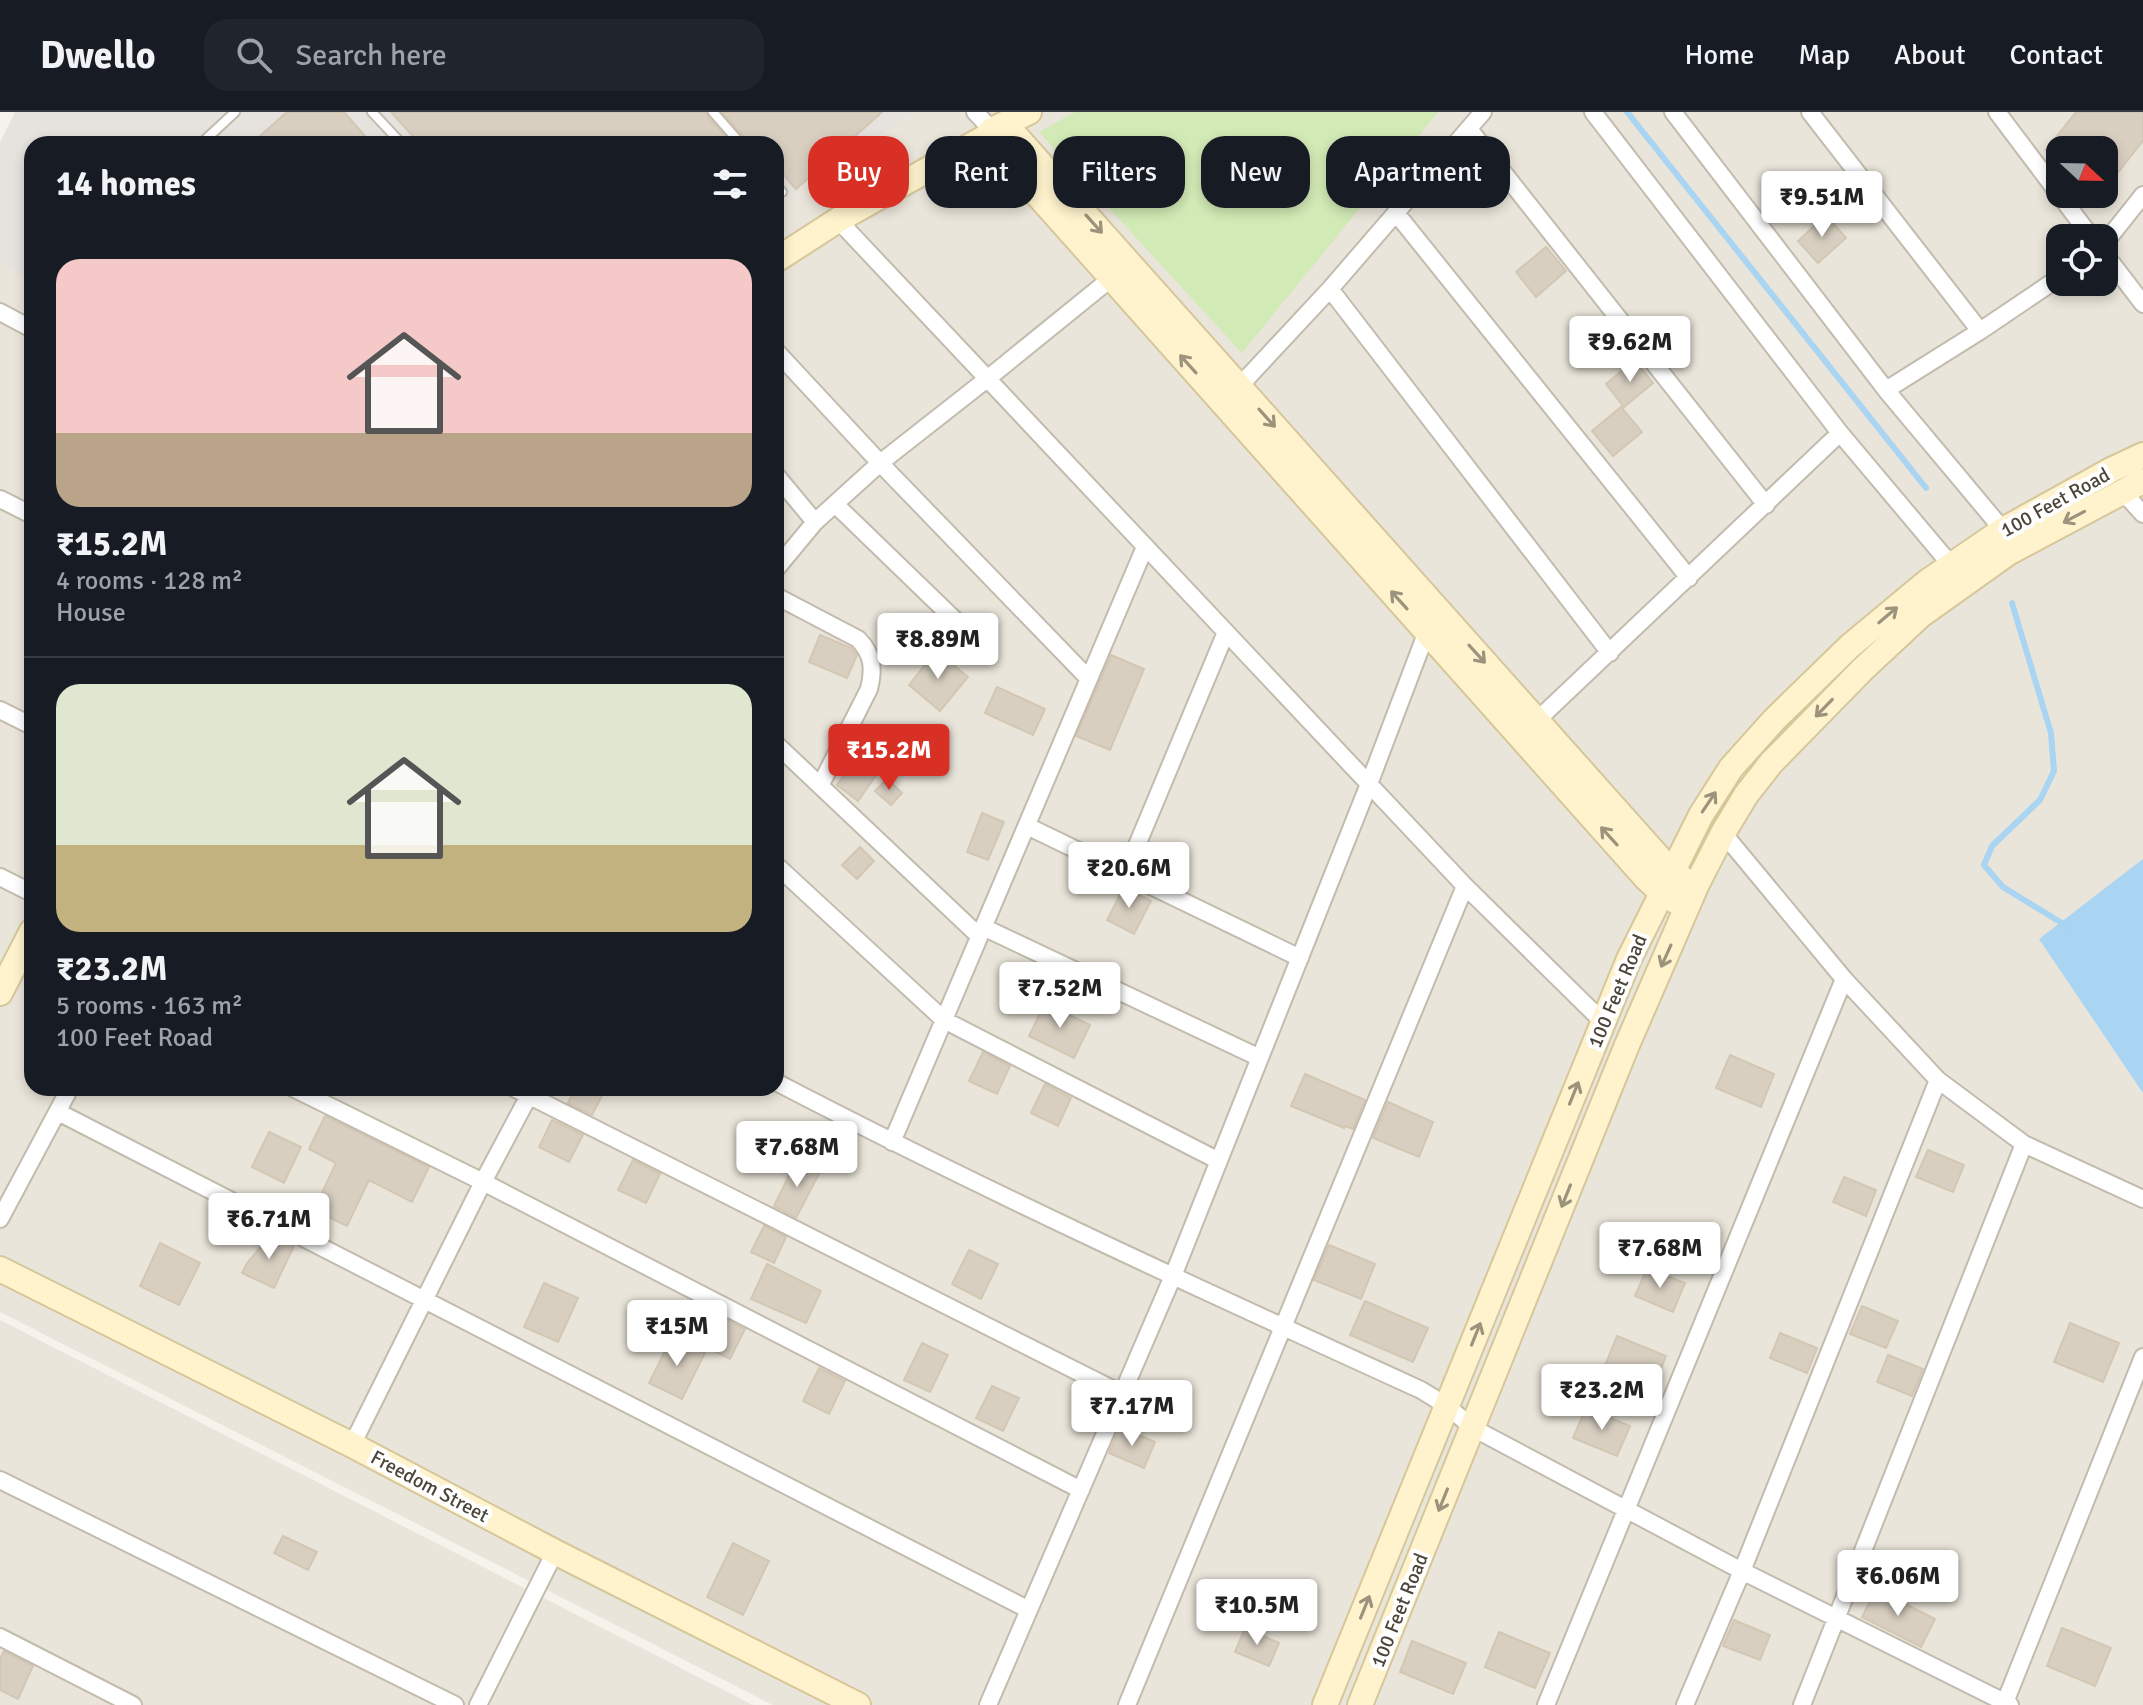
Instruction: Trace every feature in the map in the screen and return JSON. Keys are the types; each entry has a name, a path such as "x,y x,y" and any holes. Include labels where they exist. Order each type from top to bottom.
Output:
{"main road":[{"path":"784,255 838,220 1029,112"},
{"path":"994,131 1231,395 1436,608 1529,728 1667,882 1691,899"},
{"path":"1231,395 1427,632 1529,728"},
{"name":"100 Feet Road","path":"1325,1705 1629,959 1701,815 1731,768 1774,720 1850,646 1927,582 2003,530 2143,455"},
{"name":"100 Feet Road","path":"1360,1705 1627,1045 1691,899 1723,833 1746,795 1771,763 1921,615 2008,553 2133,486"},
{"path":"0,993 24,946"},
{"name":"Freedom Street","path":"0,1269 352,1445 858,1705"}],"street":[{"path":"975,112 994,131"},
{"path":"1231,395 1330,289 1483,112"},
{"path":"1593,112 1840,433 1951,565"},
{"path":"1673,112 1886,390 2003,530"},
{"path":"1810,112 1980,331"},
{"path":"1997,112 2081,224"},
{"path":"1469,129 1766,505"},
{"path":"2118,226 2143,195"},
{"path":"1396,213 1689,578"},
{"path":"838,220 1465,886 1603,1022"},
{"path":"784,559 815,522 880,463 1120,271"},
{"path":"2118,271 2143,304"},
{"path":"1886,390 2046,286"},
{"path":"1330,289 1610,653"},
{"path":"0,312 24,325"},
{"path":"784,360 1089,679"},
{"path":"1529,728 1840,433"},
{"path":"784,485 815,522"},
{"path":"2133,486 2143,514"},
{"path":"0,499 24,511"},
{"path":"835,504 957,622 985,642"},
{"path":"892,1142 1145,547"},
{"path":"784,600 858,639 871,656 873,672 869,689 820,786"},
{"path":"988,1705 1173,1276 1436,608"},
{"path":"1125,874 1226,632"},
{"path":"0,710 24,722"},
{"path":"784,752 981,932 1260,1058"},
{"path":"1027,826 1300,958"},
{"path":"1723,833 1844,979 1938,1080 2024,1144 2143,1199"},
{"path":"784,872 944,1020 1219,1161"},
{"path":"0,877 24,889"},
{"path":"1127,1705 1465,886"},
{"path":"1546,1705 1844,979"},
{"path":"1685,1705 1742,1571 1938,1080"},
{"path":"784,1086 892,1142 1421,1390 1447,1406 1473,1428 1742,1571 2007,1704 2143,1357"},
{"path":"0,1219 66,1096"},
{"path":"309,1096 483,1182 1081,1490"},
{"path":"352,1445 523,1096"},
{"path":"535,1096 1122,1394"},
{"path":"58,1112 1029,1610"},
{"path":"1802,1705 2024,1144"},
{"path":"0,1480 455,1705"},
{"path":"478,1705 555,1552"},
{"path":"0,1637 133,1705"}],"lane":[{"path":"209,136 235,112"},
{"path":"372,112 394,136"},
{"path":"713,112 734,136"}],"shaded area":[{"path":"15,112 916,112 880,136 808,136 808,184 784,200 784,136 24,136 24,278 0,264 0,142"},
{"path":"916,112 2143,112 2143,1705 773,1705 0,1312 0,264 24,278 24,1096 784,1096 784,200 808,184 808,208 909,208 909,136 880,136"},
{"path":"0,1320 753,1705 0,1705"}],"green space":[{"path":"1075,112 1438,112 1418,136 1326,136 1326,208 1360,208 1242,353 1109,208 1185,208 1185,136 1053,136 1053,147 1039,132"}],"water":[{"path":"2143,859 2143,1093 2039,939"}],"building":[{"path":"287,112 344,112 365,136 260,136"},
{"path":"391,112 706,112 725,136 413,136"},
{"path":"722,112 882,112 855,136 808,136 808,178 796,189 784,175 784,136 743,136"},
{"path":"2076,112 2143,112 2143,141 2118,172 2118,136 2057,136"},
{"path":"1826,215 1846,238 1818,263 1798,241"},
{"path":"1546,247 1566,271 1536,297 1516,272"},
{"path":"1635,360 1653,383 1624,407 1606,384"},
{"path":"1621,407 1642,432 1613,456 1592,431"},
{"path":"820,635 851,648 857,655 847,678 809,662"},
{"path":"936,651 968,677 940,711 909,685"},
{"path":"1111,655 1144,669 1110,750 1076,736"},
{"path":"997,687 1045,709 1033,735 985,713"},
{"path":"855,759 877,774 858,801 837,785"},
{"path":"887,779 902,793 891,805 875,791"},
{"path":"982,813 1004,822 988,860 967,852"},
{"path":"860,847 874,861 857,879 842,865"},
{"path":"1124,887 1151,901 1134,934 1107,920"},
{"path":"1045,1003 1090,1025 1074,1058 1029,1036"},
{"path":"983,1052 1010,1066 997,1094 969,1081"},
{"path":"1730,1055 1774,1074 1761,1107 1716,1088"},
{"path":"1305,1074 1365,1100 1353,1129 1291,1106"},
{"path":"1045,1084 1071,1098 1058,1126 1031,1113"},
{"path":"571,1096 602,1096 592,1115 568,1103"},
{"path":"1388,1102 1433,1122 1419,1157 1373,1138"},
{"path":"325,1116 429,1167 412,1202 369,1180 347,1226 314,1210 336,1163 309,1149"},
{"path":"552,1120 583,1135 569,1162 539,1147"},
{"path":"269,1132 301,1147 284,1183 252,1167"},
{"path":"1928,1150 1964,1165 1953,1192 1916,1177"},
{"path":"633,1160 660,1174 646,1203 618,1190"},
{"path":"796,1161 820,1172 796,1218 774,1206"},
{"path":"1844,1177 1876,1190 1866,1216 1833,1202"},
{"path":"764,1226 786,1237 774,1263 751,1252"},
{"path":"272,1234 294,1246 274,1288 242,1273"},
{"path":"160,1243 200,1263 179,1305 140,1286"},
{"path":"1329,1245 1375,1264 1361,1299 1314,1280"},
{"path":"969,1250 998,1264 981,1299 952,1284"},
{"path":"767,1264 821,1291 806,1323 751,1299"},
{"path":"1647,1268 1685,1283 1673,1312 1635,1296"},
{"path":"544,1283 578,1298 558,1342 524,1327"},
{"path":"1365,1301 1428,1328 1413,1362 1350,1335"},
{"path":"1862,1306 1898,1321 1886,1348 1850,1334"},
{"path":"719,1316 745,1329 730,1359 704,1346"},
{"path":"2070,1323 2119,1343 2103,1382 2054,1362"},
{"path":"1780,1333 1817,1348 1807,1373 1770,1358"},
{"path":"1617,1336 1666,1356 1653,1388 1604,1368"},
{"path":"672,1337 705,1353 682,1399 649,1383"},
{"path":"922,1343 948,1355 930,1392 904,1380"},
{"path":"1888,1355 1923,1369 1912,1396 1877,1382"},
{"path":"819,1368 845,1381 829,1414 803,1401"},
{"path":"992,1386 1019,1398 1003,1431 976,1418"},
{"path":"1586,1408 1630,1426 1617,1456 1573,1438"},
{"path":"1120,1427 1155,1442 1144,1468 1109,1453"},
{"path":"283,1536 317,1552 308,1570 274,1553"},
{"path":"733,1543 769,1561 743,1615 707,1597"},
{"path":"1876,1589 1935,1619 1921,1647 1862,1617"},
{"path":"1734,1620 1770,1635 1760,1660 1723,1646"},
{"path":"1245,1628 1279,1643 1269,1666 1235,1652"},
{"path":"2062,1628 2111,1648 2095,1686 2047,1666"},
{"path":"1499,1632 1550,1653 1535,1688 1485,1667"},
{"path":"1412,1641 1466,1663 1453,1694 1400,1672"},
{"path":"4,1651 33,1666 18,1699 0,1690 0,1659"}],"waterway":[{"path":"1627,112 1926,488"},
{"path":"2012,603 2051,733 2054,771 2040,800 1992,846 1984,865 2003,887 2065,925"}]}
